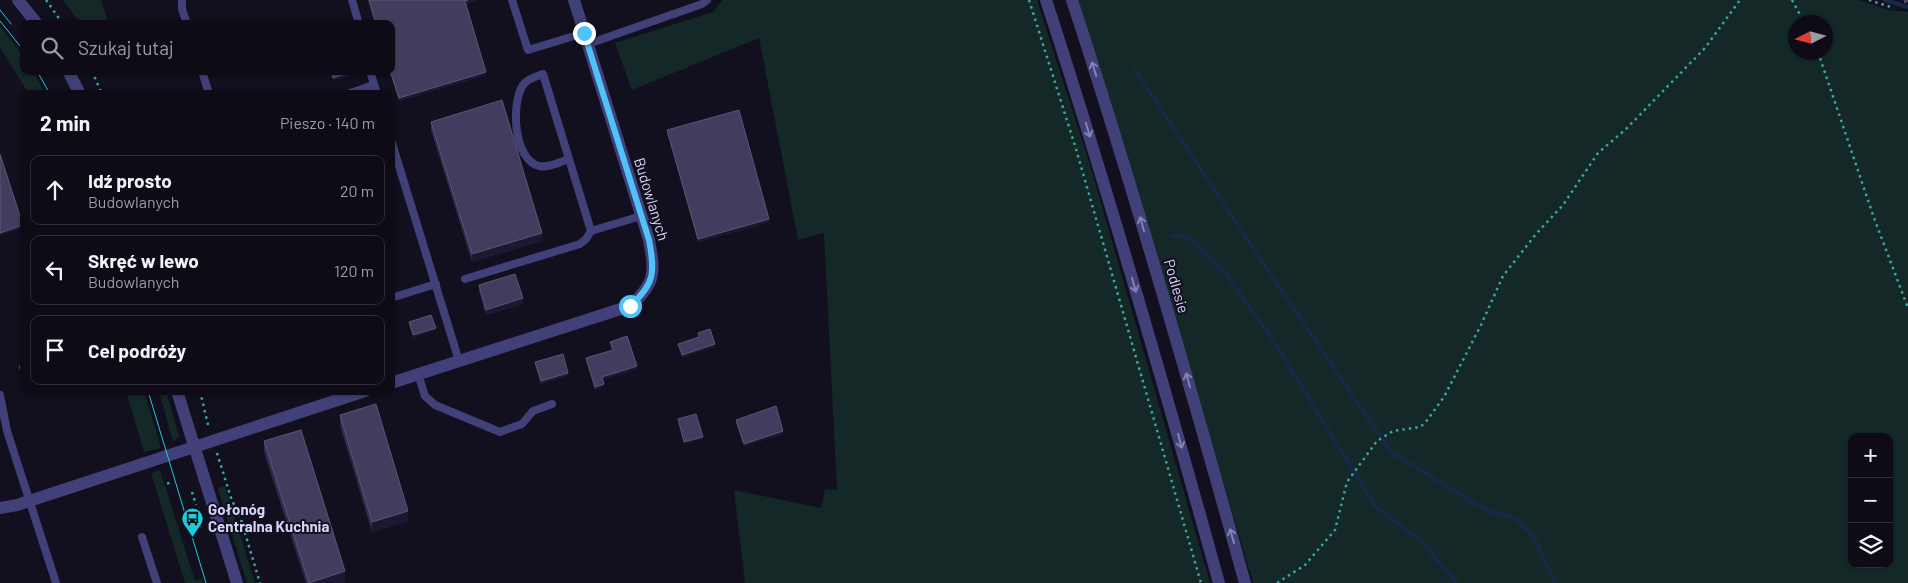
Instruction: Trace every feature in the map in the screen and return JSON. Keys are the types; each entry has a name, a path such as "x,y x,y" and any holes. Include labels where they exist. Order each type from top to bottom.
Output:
{"street":[{"path":"18,0 34,20"},
{"name":"Budowlanych","path":"395,381 630,306 643,294 652,279 653,264 649,240 574,0"},
{"path":"1046,0 1109,201 1170,406 1219,583"},
{"name":"Podlesie","path":"1072,0 1124,164 1193,397 1245,583"},
{"path":"70,75 78,90"},
{"path":"178,395 236,583"},
{"path":"0,508 31,501 352,395"}],"lane":[{"path":"182,0 182,9 186,20"},
{"path":"352,0 358,20"},
{"path":"512,0 528,50 586,38 702,4 708,0"},
{"path":"569,159 549,166 538,166 530,161 525,154 516,131 516,112 519,93 530,79 543,74 569,159 591,231"},
{"path":"203,75 208,90"},
{"path":"371,75 376,90"},
{"path":"359,90 374,85"},
{"path":"395,153 459,361"},
{"path":"465,279 580,244 591,231 641,216"},
{"path":"395,297 436,284"},
{"path":"418,374 426,396 435,406 500,432 522,424 533,411 552,404"},
{"path":"0,395 7,431 56,583"},
{"path":"142,537 157,583"}],"path":[{"path":"46,0 60,20"},
{"path":"1029,0 1076,149 1201,583"},
{"path":"1277,583 1305,564 1335,530 1347,482 1376,441 1393,431 1420,427 1425,423 1448,389 1481,325 1503,276 1536,234 1563,205 1598,153 1624,130 1705,48 1740,0"},
{"path":"1792,0 1800,15"},
{"path":"1869,0 1894,8"},
{"path":"1821,60 1874,218 1908,308"},
{"path":"94,75 100,90"},
{"path":"201,395 209,430"},
{"path":"216,450 260,583"},
{"path":"168,482 169,487"},
{"path":"192,492 196,505"}],"green space":[{"path":"63,0 101,0 108,20 78,20"},
{"path":"722,0 1037,0 1091,168 1210,583 745,583 734,490 821,508 825,489 837,490 824,233 798,240 759,38 632,90 615,43 713,12"},
{"path":"1078,0 1859,0 1889,10 1908,12 1908,583 1253,583 1113,111"},
{"path":"0,26 20,52 20,75 35,75 43,90 26,90 0,48"},
{"path":"127,395 145,395 161,448 144,452"},
{"path":"160,395 167,395 179,436 173,442"},
{"path":"160,470 195,581 202,579 203,583 185,583 151,473"},
{"path":"225,486 255,583 247,583 218,488"}],"building":[{"path":"369,0 468,0 465,1 486,72 399,98 391,75 395,75 395,20 375,20"},
{"path":"502,100 542,233 472,254 431,122"},
{"path":"739,110 769,219 698,239 667,130"},
{"path":"0,154 20,216 20,226 0,233"},
{"path":"515,274 523,298 486,310 479,285"},
{"path":"431,315 436,328 413,335 409,322"},
{"path":"710,329 715,344 682,355 678,344 699,337 698,333"},
{"path":"627,336 637,366 602,377 604,384 595,387 586,358 613,350 610,342"},
{"path":"563,354 568,373 541,381 535,362"},
{"path":"376,404 408,511 372,522 340,415"},
{"path":"776,406 783,431 744,444 736,420"},
{"path":"696,414 703,437 684,442 678,419"},
{"path":"301,430 345,571 309,583 264,441"}],"waterway":[{"path":"1885,0 1908,7"},
{"path":"1135,70 1391,452 1484,509 1516,519 1533,536 1555,583"},
{"path":"1172,235 1188,237 1226,274 1273,340 1375,506 1421,541 1457,583"}],"tram line":[{"path":"0,10 11,24"},
{"path":"0,21 20,46"},
{"path":"39,75 48,90"},
{"path":"149,395 206,583"}],"place":[{"name":"Gołonóg Centralna Kuchnia","path":"192,537"}],"route":[{"path":"584,33 649,240 653,264 652,279 643,294 630,306"}]}
